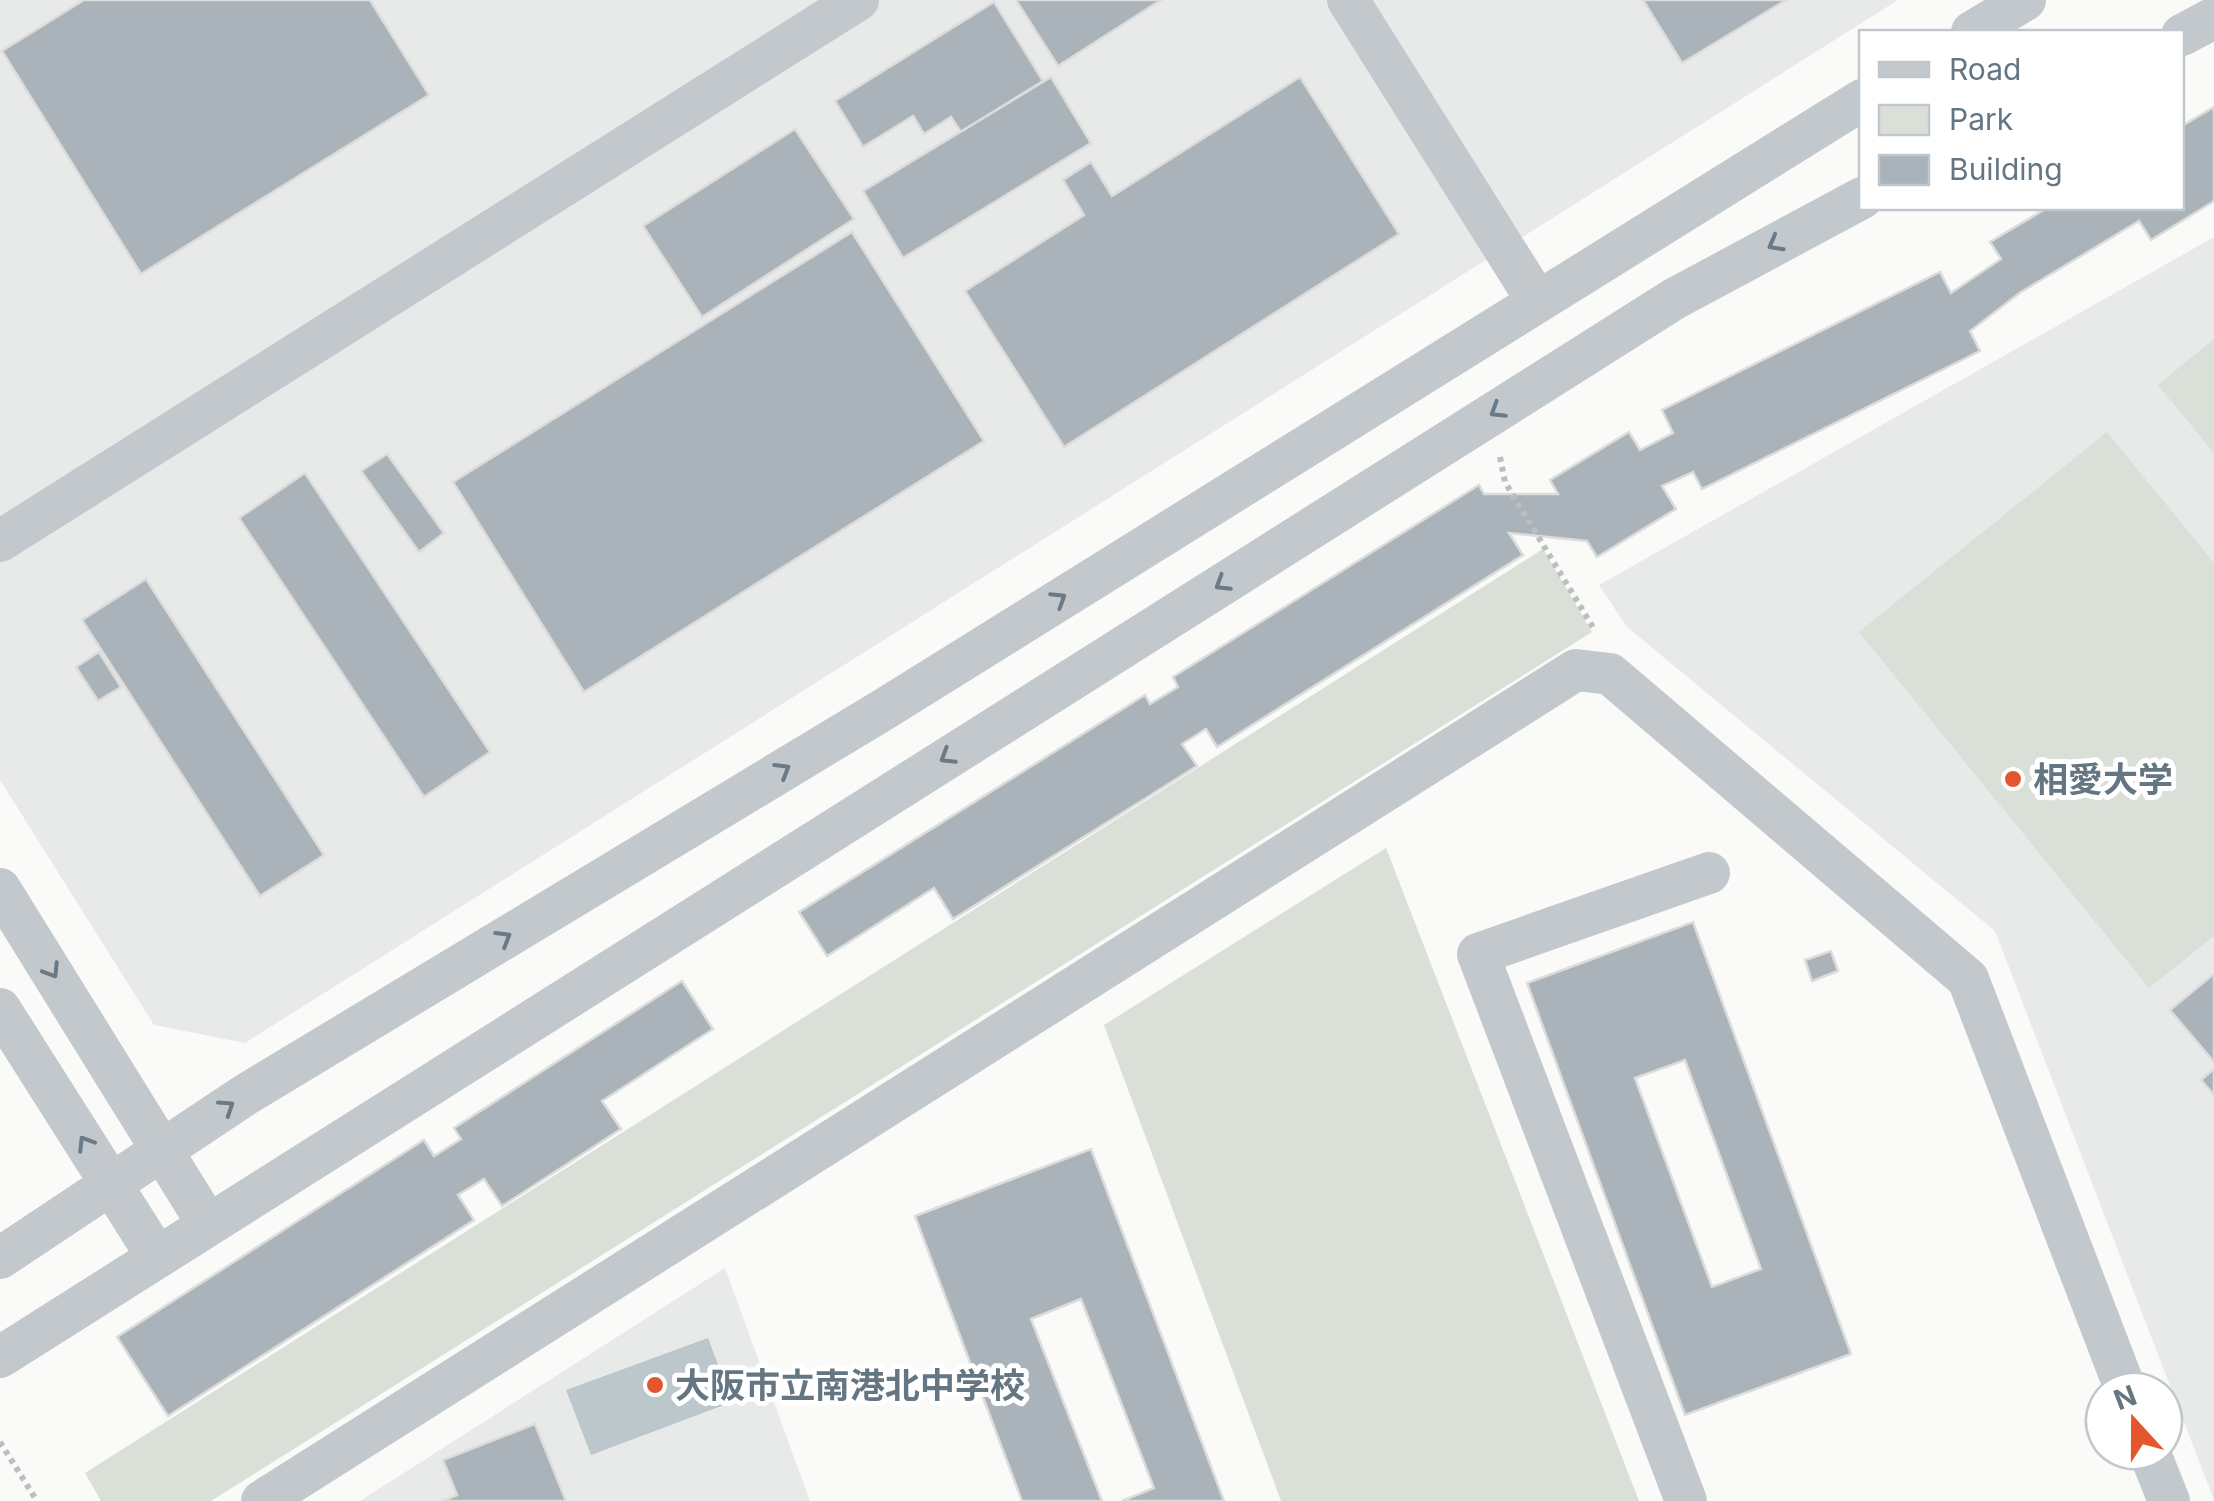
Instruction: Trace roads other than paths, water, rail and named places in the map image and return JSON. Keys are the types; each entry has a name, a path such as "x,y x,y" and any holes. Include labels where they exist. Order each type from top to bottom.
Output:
{"street":[{"path":"0,541 858,0"},
{"path":"1348,0 1536,300"},
{"path":"1975,30 2025,0"},
{"path":"2184,33 2214,18"},
{"path":"0,1258 244,1095 886,708 1859,102"},
{"path":"0,1356 1674,299 1859,200"},
{"path":"262,1501 1576,670 1610,674 1968,979 2118,1371"},
{"path":"1686,1501 1478,954 1709,873"},
{"path":"0,889 208,1223"},
{"path":"0,1008 156,1256"},
{"path":"2158,1471 2169,1501"}],"place":[{"name":"相愛大学","path":"2013,779"},
{"name":"大阪市立南港北中学校","path":"655,1385"}]}
